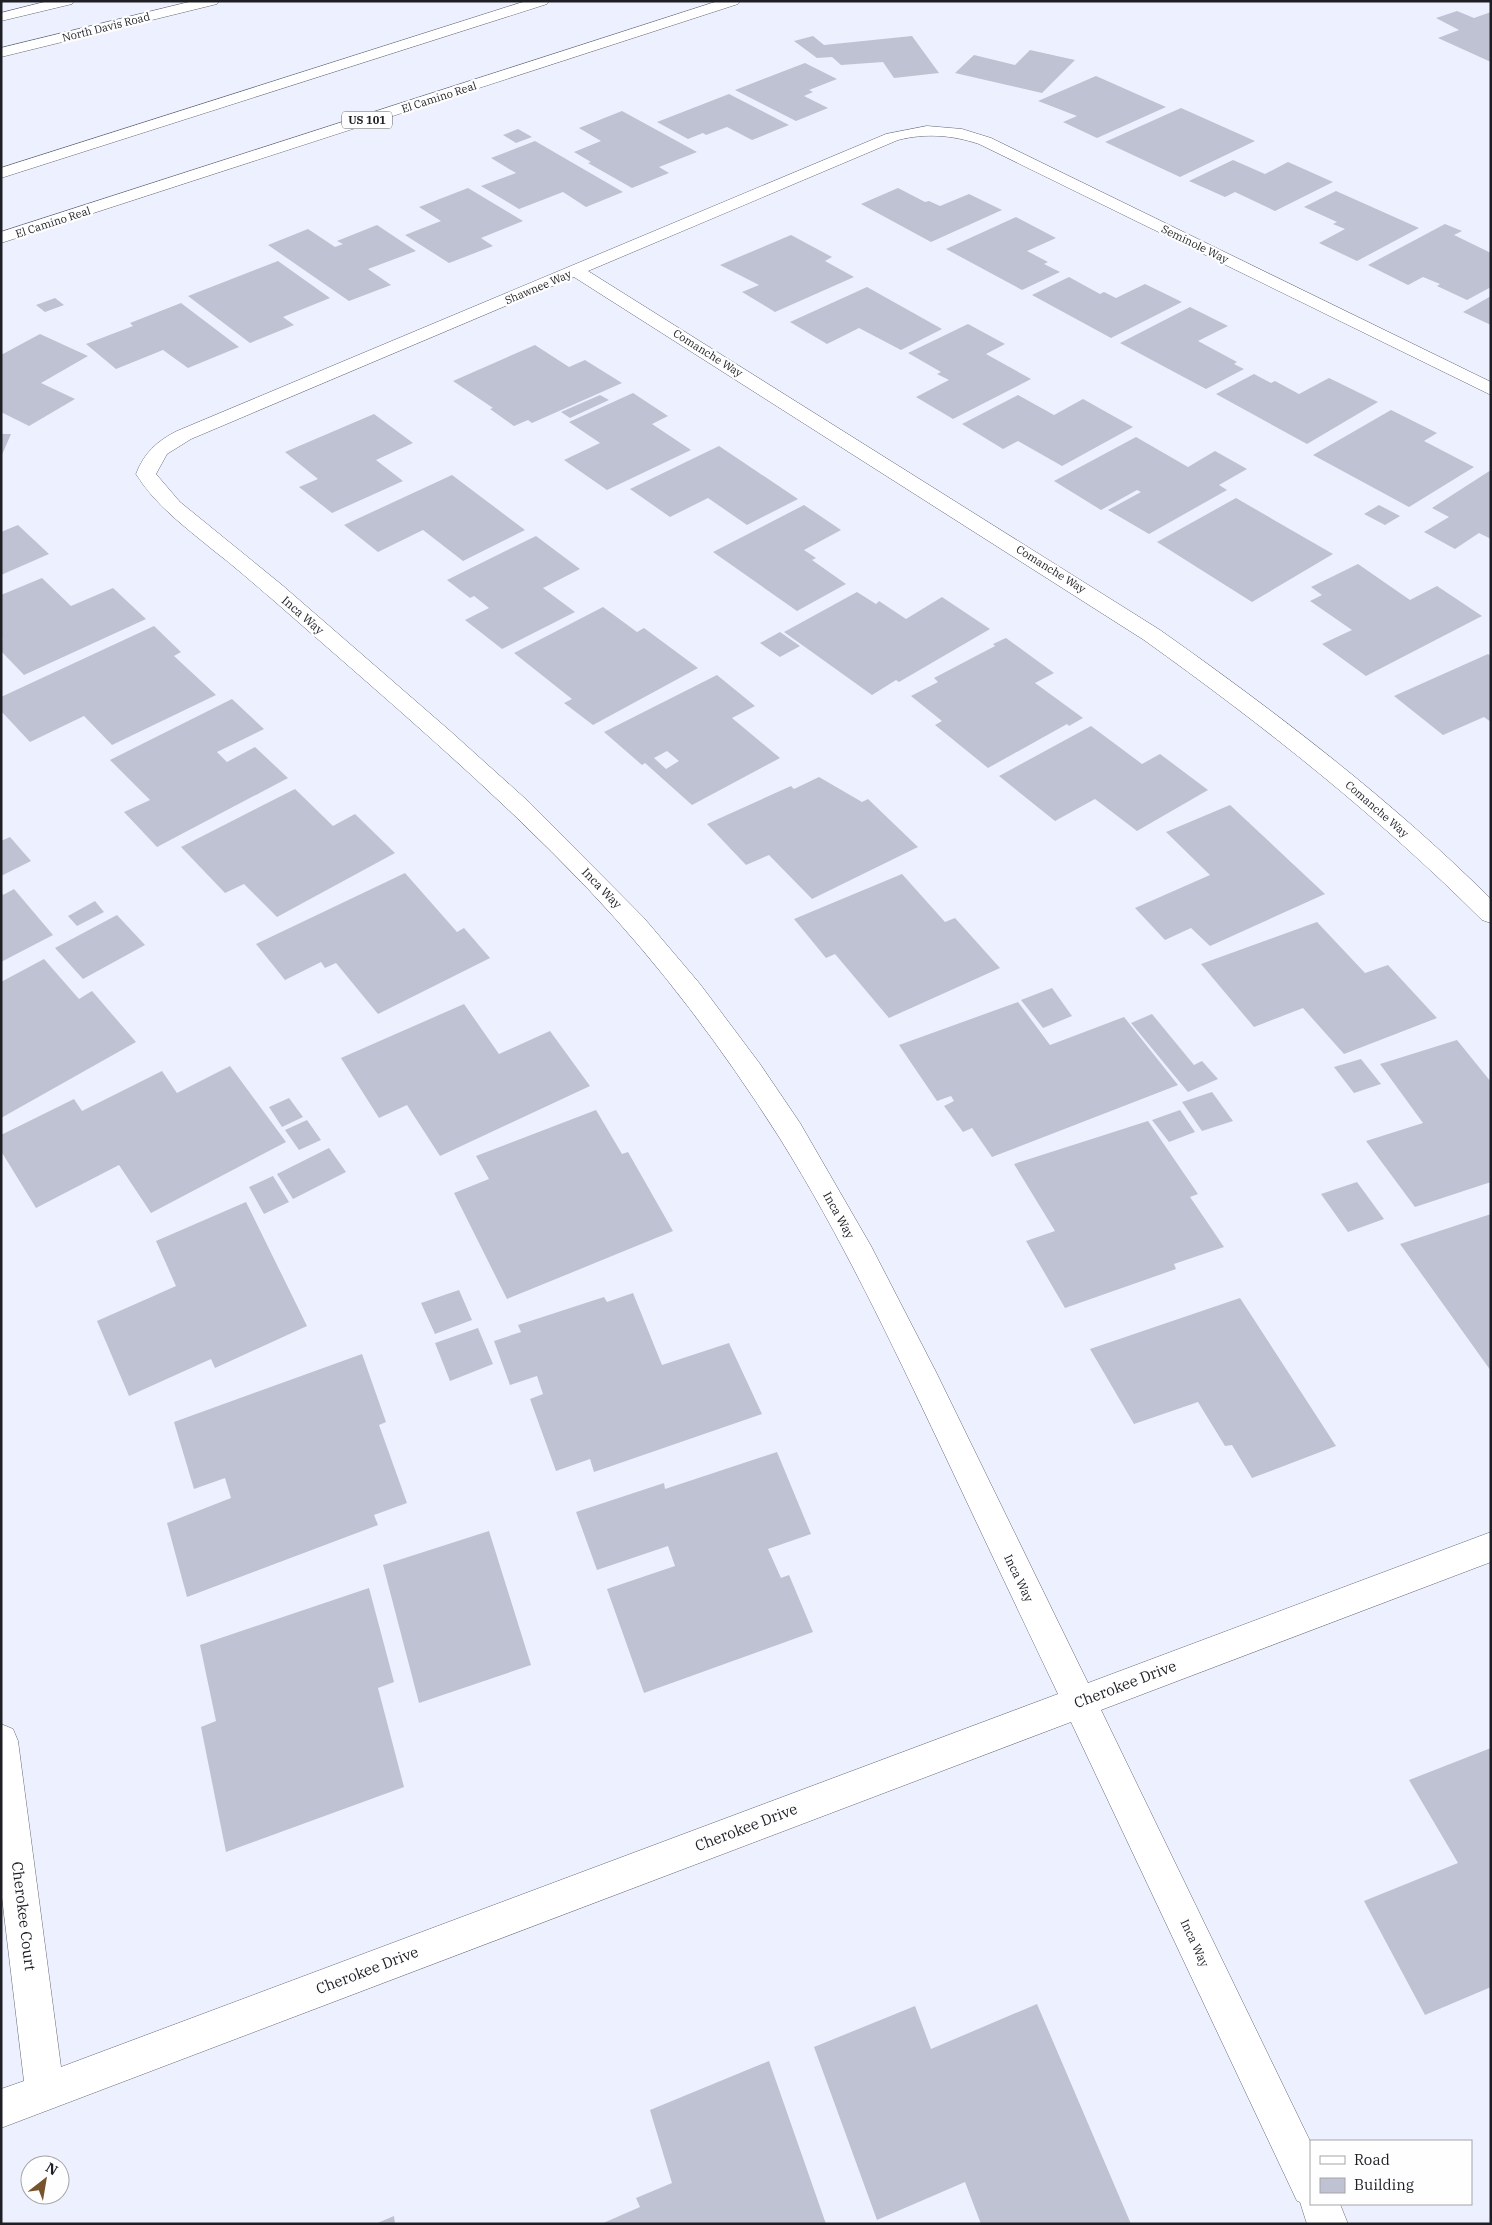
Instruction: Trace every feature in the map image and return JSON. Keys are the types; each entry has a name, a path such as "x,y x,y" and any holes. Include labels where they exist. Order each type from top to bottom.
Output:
{"main road":[{"path":"1,17 67,1"},
{"name":"North Davis Road","path":"1,53 212,1"},
{"path":"1,172 542,1"},
{"name":"El Camino Real","path":"1,238 733,1"},
{"name":"Seminole Way","path":"892,137 917,131 942,130 972,136 1491,389"},
{"name":"Shawnee Way","path":"184,434 892,137"},
{"name":"Comanche Way","path":"576,271 1060,575 1160,640 1308,749 1464,886 1491,914"},
{"name":"Inca Way","path":"184,434 157,451 150,461 146,474 153,488 436,730 553,838 640,928 713,1019 807,1157 853,1240 904,1341 1080,1701 1310,2185"},
{"name":"Cherokee Drive","path":"1,2109 1491,1547"},
{"name":"Cherokee Court","path":"1,1741 45,2092"},
{"path":"1319,2205 1328,2224"}],"building":[{"path":"1457,11 1474,18 1491,12 1491,62 1438,38 1459,30 1436,18"},
{"path":"813,36 824,45 912,36 939,73 894,78 883,62 841,65 832,57 817,58 794,41"},
{"path":"1030,50 1075,60 1042,93 955,73 974,55 1015,65"},
{"path":"805,63 837,79 809,90 813,92 804,96 828,108 796,121 735,90"},
{"path":"1096,76 1166,107 1097,138 1063,122 1077,116 1038,101"},
{"path":"729,94 789,125 752,140 727,127 688,139 657,122"},
{"path":"1181,108 1255,141 1180,177 1105,142"},
{"path":"622,111 697,152 659,167 669,173 632,188 588,163 591,162 574,152 601,141 579,128"},
{"path":"518,129 532,137 516,143 503,135"},
{"path":"535,141 623,192 586,207 563,192 519,209 481,186 516,173 491,158"},
{"path":"1233,160 1265,174 1288,162 1333,182 1275,211 1235,192 1225,197 1189,181"},
{"path":"468,188 523,221 481,238 493,246 449,263 405,235 441,221 419,207"},
{"path":"898,188 925,202 929,201 940,206 969,194 1002,210 931,242 861,204"},
{"path":"1336,191 1419,228 1357,261 1319,243 1345,229 1333,224 1337,222 1304,207"},
{"path":"1016,217 1056,238 1027,251 1048,262 1044,264 1060,272 1022,290 946,249"},
{"path":"1445,224 1462,231 1454,235 1491,253 1491,287 1467,300 1437,286 1440,284 1423,277 1408,285 1368,265"},
{"path":"377,225 416,251 368,269 391,285 349,301 268,245 308,229 335,247 343,244 337,241"},
{"path":"791,235 832,257 825,261 854,277 775,312 742,292 759,285 720,265"},
{"path":"278,261 330,298 283,317 294,325 250,343 188,296"},
{"path":"1069,277 1100,294 1104,292 1116,298 1145,284 1182,302 1111,338 1032,295"},
{"path":"867,287 942,329 901,350 859,328 827,344 790,322"},
{"path":"1491,296 1491,325 1463,312"},
{"path":"55,298 64,305 45,312 36,305"},
{"path":"181,303 239,347 188,368 163,350 116,369 86,344 133,326 130,323"},
{"path":"1190,307 1228,326 1198,341 1237,362 1234,364 1244,369 1206,389 1120,343"},
{"path":"968,324 1005,344 986,354 1031,379 953,419 916,397 949,380 937,374 941,372 908,353"},
{"path":"40,334 88,356 41,383 75,399 29,426 1,412 1,355"},
{"path":"535,345 569,367 585,360 622,383 532,423 528,420 514,426 490,409 493,408 453,381"},
{"path":"1254,374 1271,383 1275,381 1299,394 1329,378 1378,402 1307,444 1216,394"},
{"path":"633,393 668,416 652,424 691,450 607,490 564,460 600,443 569,422"},
{"path":"600,395 609,400 570,418 561,412"},
{"path":"1018,395 1054,415 1083,399 1133,427 1062,466 1018,441 1003,449 962,424"},
{"path":"1391,410 1437,433 1424,441 1474,467 1409,507 1313,455"},
{"path":"374,414 413,443 376,460 403,481 332,513 299,487 318,479 285,452"},
{"path":"1,434 11,434 1,457"},
{"path":"1136,437 1188,467 1215,451 1247,469 1219,485 1227,490 1149,534 1108,510 1141,492 1137,490 1101,510 1054,481"},
{"path":"719,446 798,499 747,525 708,498 670,517 630,489"},
{"path":"1491,470 1491,539 1479,533 1455,549 1424,532 1449,517 1432,508"},
{"path":"452,475 525,530 463,561 423,530 378,552 344,525"},
{"path":"1236,498 1333,554 1252,602 1157,542"},
{"path":"804,505 841,530 804,550 816,558 812,560 846,584 797,611 713,552"},
{"path":"1379,505 1400,516 1385,525 1364,514"},
{"path":"18,525 49,554 1,575 1,532"},
{"path":"536,536 580,569 543,588 575,612 502,649 465,620 489,608 474,596 470,598 447,580"},
{"path":"1358,564 1410,600 1437,586 1482,616 1366,676 1322,644 1352,630 1310,601 1322,595 1311,587"},
{"path":"42,578 71,606 113,588 146,619 24,675 1,651 1,640 3,639 1,637 1,595"},
{"path":"857,592 876,604 879,601 906,619 942,597 990,629 899,682 896,680 872,695 784,632"},
{"path":"603,607 637,632 644,628 698,668 593,725 564,703 572,699 514,653"},
{"path":"154,626 181,652 174,656 216,695 112,745 84,716 30,742 1,711 1,697"},
{"path":"780,632 800,646 780,657 760,643"},
{"path":"1006,638 1054,673 1035,683 1083,718 1069,726 1067,724 988,768 935,725 942,721 911,696 938,682 934,678 995,646 993,644"},
{"path":"1488,654 1491,656 1491,722 1484,717 1443,735 1394,696"},
{"path":"717,675 755,706 732,718 780,758 692,805 645,763 642,765 604,732","holes":["667,751 679,761 666,769 654,758"]},
{"path":"232,699 264,729 217,752 227,762 255,747 288,778 157,847 124,812 150,800 110,760"},
{"path":"1091,726 1142,764 1160,754 1208,790 1137,831 1095,799 1055,821 999,776"},
{"path":"819,777 862,802 868,799 918,847 812,899 769,855 746,865 707,824 791,786 794,789"},
{"path":"295,789 333,826 355,814 395,853 277,917 244,884 225,893 181,847"},
{"path":"1230,805 1325,894 1210,946 1191,928 1165,940 1135,908 1210,875 1166,832"},
{"path":"10,837 31,861 1,876 1,841"},
{"path":"405,873 457,932 464,928 490,958 378,1014 336,963 325,968 321,962 285,980 256,944"},
{"path":"902,874 945,922 955,918 1000,968 889,1018 835,954 826,958 794,919"},
{"path":"14,889 53,935 1,962 1,892 3,895"},
{"path":"95,901 104,912 77,926 68,916"},
{"path":"117,915 145,945 83,979 55,948"},
{"path":"1317,922 1365,973 1388,965 1437,1018 1344,1054 1303,1008 1254,1027 1201,964"},
{"path":"44,959 79,999 92,991 136,1042 1,1118 1,982"},
{"path":"1052,988 1072,1016 1043,1028 1021,1000"},
{"path":"1018,1002 1050,1045 1124,1017 1178,1085 992,1157 972,1128 963,1132 944,1106 954,1101 951,1096 937,1101 899,1045"},
{"path":"464,1004 499,1054 550,1031 590,1086 440,1156 407,1105 379,1118 341,1058"},
{"path":"1152,1014 1194,1065 1202,1061 1218,1079 1188,1092 1131,1023"},
{"path":"1457,1040 1491,1082 1491,1182 1415,1207 1366,1141 1423,1123 1380,1064"},
{"path":"1361,1059 1381,1084 1354,1093 1334,1067"},
{"path":"230,1066 286,1142 151,1213 119,1165 36,1208 1,1151 1,1135 74,1099 82,1111 162,1071 177,1093"},
{"path":"1212,1092 1233,1121 1202,1131 1182,1102"},
{"path":"289,1098 303,1117 282,1127 269,1107"},
{"path":"596,1110 622,1154 628,1152 673,1231 507,1299 454,1193 489,1179 476,1156"},
{"path":"1180,1110 1195,1132 1169,1142 1152,1120"},
{"path":"307,1120 321,1140 299,1150 285,1130"},
{"path":"1148,1121 1198,1194 1190,1197 1224,1247 1174,1264 1176,1269 1065,1308 1026,1241 1055,1231 1014,1164"},
{"path":"329,1148 346,1172 293,1199 277,1174"},
{"path":"273,1176 289,1202 264,1214 249,1187"},
{"path":"1357,1182 1384,1219 1348,1232 1321,1194"},
{"path":"246,1202 307,1326 215,1368 211,1359 129,1396 97,1321 176,1286 156,1241"},
{"path":"1491,1214 1491,1371 1400,1244"},
{"path":"459,1290 472,1320 435,1334 421,1303"},
{"path":"633,1293 662,1365 729,1343 762,1414 594,1472 590,1459 556,1471 530,1399 543,1394 537,1376 510,1385 494,1341 521,1332 518,1325 604,1297 607,1302"},
{"path":"1240,1298 1336,1446 1252,1478 1232,1445 1225,1446 1198,1402 1134,1424 1090,1349"},
{"path":"478,1328 493,1364 450,1381 435,1343"},
{"path":"362,1354 386,1422 379,1425 407,1503 374,1515 378,1525 187,1597 167,1523 231,1498 225,1478 194,1489 174,1422"},
{"path":"777,1452 811,1534 768,1549 781,1578 789,1575 813,1632 644,1693 607,1589 675,1566 668,1546 597,1570 576,1512 664,1483 665,1489"},
{"path":"489,1531 531,1665 419,1703 383,1565"},
{"path":"369,1588 394,1682 378,1688 404,1787 226,1852 201,1727 216,1721 200,1645"},
{"path":"1491,1748 1491,1987 1425,2015 1364,1901 1458,1863 1409,1780"},
{"path":"1037,2004 1131,2224 981,2224 965,2182 877,2220 814,2047 915,2006 931,2049"},
{"path":"769,2061 826,2224 601,2224 640,2207 636,2198 672,2183 650,2110"},
{"path":"394,2216 395,2224 375,2224"}]}
